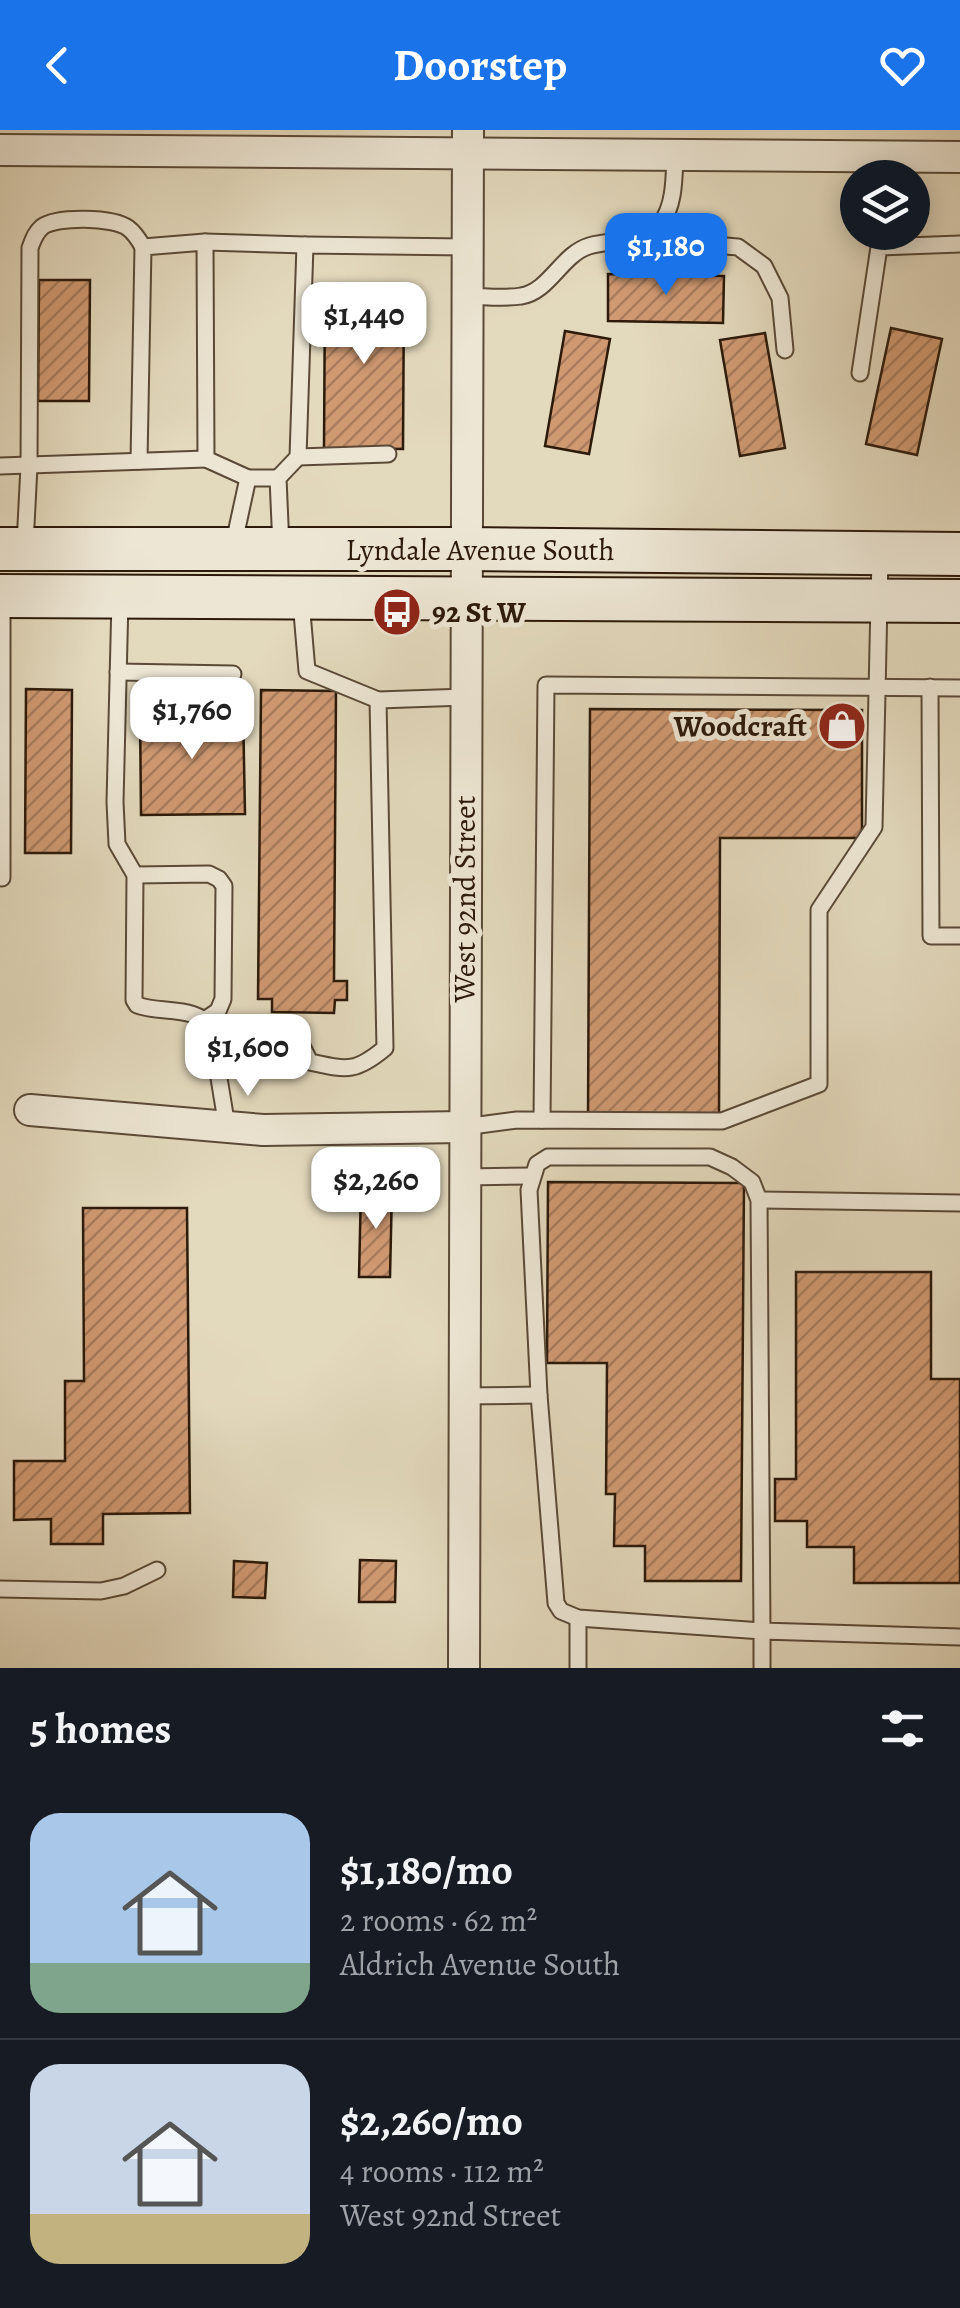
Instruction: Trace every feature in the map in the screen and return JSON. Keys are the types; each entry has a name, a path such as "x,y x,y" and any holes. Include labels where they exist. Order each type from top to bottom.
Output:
{"main road":[{"name":"Lyndale Avenue South","path":"13,549 960,554"},
{"name":"Lyndale Avenue South","path":"1,596 960,601"}],"street":[{"path":"0,150 468,141 675,155 960,157"},
{"name":"West 92nd Street","path":"464,1668 468,141"},
{"path":"30,1110 263,1130 464,1128"}],"lane":[{"path":"641,239 661,223 672,197 675,155"},
{"path":"13,549 30,466 30,248 36,233 46,224 64,219 117,222 129,228 143,247 140,461"},
{"path":"466,296 524,296 552,276 571,255 589,246 641,239 738,247 764,266 780,298 785,350"},
{"path":"143,247 205,242 466,247"},
{"path":"205,242 206,459"},
{"path":"860,373 879,247 960,244"},
{"path":"0,466 206,459 248,478 278,478 298,457 305,245"},
{"path":"298,457 388,454"},
{"path":"233,549 248,478"},
{"path":"278,478 282,549"},
{"path":"464,1128 542,1120 722,1121 819,1084 820,910 874,828 880,553"},
{"path":"1,596 2,878"},
{"path":"120,596 114,802 117,844 135,874 134,1000 152,1011 194,1014 206,1020 211,1029 227,1127"},
{"path":"300,596 307,671 378,700 466,697"},
{"path":"118,672 234,674"},
{"path":"542,1120 546,685 960,688"},
{"path":"930,687 931,936 960,936"},
{"path":"300,1042 310,1062 340,1068 364,1065 385,1048 378,700"},
{"path":"135,874 208,874 224,886 223,999 218,1012 206,1020"},
{"path":"762,1668 762,1631 759,1200 752,1182 710,1156 698,1154 548,1156 536,1164 529,1190 539,1394 556,1602 562,1611 578,1618 762,1631 960,1637"},
{"path":"464,1176 532,1176"},
{"path":"759,1200 960,1203"},
{"path":"464,1396 539,1394"},
{"path":"0,1589 102,1591 124,1586 157,1570"},
{"path":"578,1618 578,1668"}],"building":[{"path":"608,274 724,276 723,323 608,321"},
{"path":"39,280 90,280 89,401 38,401"},
{"path":"325,286 404,286 403,449 324,448"},
{"path":"891,328 942,339 917,455 866,444"},
{"path":"565,331 610,339 589,454 545,446"},
{"path":"765,333 785,448 740,456 720,340"},
{"path":"26,689 72,690 71,853 25,853"},
{"path":"261,690 336,691 334,981 347,981 347,1000 335,1000 334,1013 272,1012 272,999 258,999"},
{"path":"243,709 245,814 141,815 140,710"},
{"path":"590,709 862,710 862,838 720,838 719,1117 588,1117"},
{"path":"548,1182 744,1183 741,1581 645,1581 645,1546 614,1546 615,1494 606,1494 607,1363 547,1363"},
{"path":"361,1188 392,1188 390,1277 359,1277"},
{"path":"83,1208 187,1208 190,1513 103,1514 103,1544 51,1544 51,1519 14,1520 14,1461 65,1461 65,1381 84,1381"},
{"path":"796,1272 931,1272 931,1379 960,1379 960,1583 854,1583 854,1547 807,1547 807,1521 775,1521 775,1479 796,1479"},
{"path":"360,1560 396,1561 395,1602 359,1602"},
{"path":"234,1561 267,1563 265,1598 233,1597"}],"place":[{"name":"92 St W","path":"397,612"},
{"name":"Woodcraft","path":"842,726"}]}
